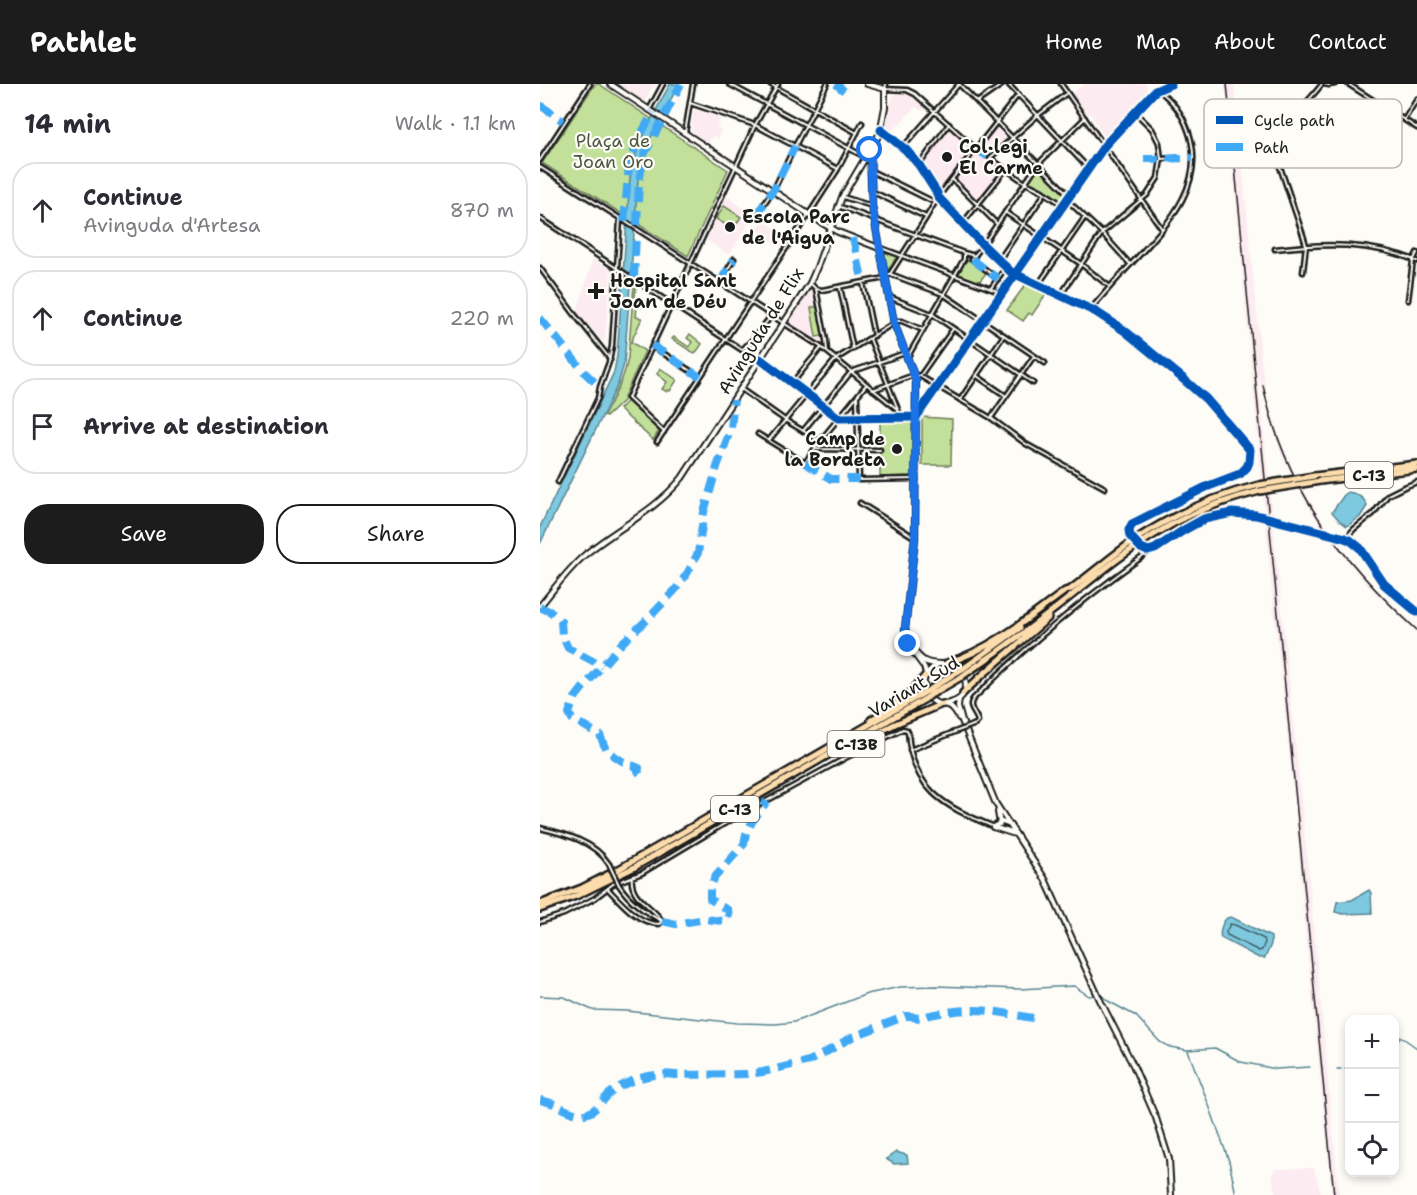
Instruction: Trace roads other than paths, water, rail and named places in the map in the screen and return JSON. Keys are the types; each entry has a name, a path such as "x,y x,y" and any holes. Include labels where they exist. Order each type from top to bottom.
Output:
{"highway":[{"name":"C-13","path":"1071,589 1132,542 1160,524 1212,500 1314,476 1417,462"},
{"name":"C-13","path":"1260,488 1417,469"},
{"name":"Variant Sud","path":"540,909 576,896 618,876 773,788 923,697 1031,627 1123,556 1156,534 1187,517 1260,488"},
{"path":"963,693 1123,556"},
{"name":"Variant Sud","path":"966,670 1071,589"},
{"path":"947,663 964,657 1000,637 1071,589"},
{"name":"C-13B","path":"794,769 796,765 898,702 926,675"},
{"name":"Variant Sud","path":"794,769 923,697"},
{"name":"C-13B","path":"773,788 878,733 943,704"},
{"name":"C-13","path":"540,904 609,875 794,769"}],"main road":[{"path":"610,84 830,228 880,248"},
{"path":"867,84 885,87"},
{"path":"876,87 884,97"},
{"name":"Avinguda de Flix","path":"540,606 564,575 584,555 652,508 671,491 692,465 810,284 842,197 881,130 885,87"},
{"path":"870,150 872,206 887,276 894,323 916,381 915,540 906,634 908,644 924,667 926,675 924,688 928,695 934,701 955,711 962,722"},
{"path":"906,627 912,645 921,658"},
{"path":"908,644 916,655 927,662 947,663 956,666 962,672 965,681 963,693 951,704 943,704"},
{"path":"926,675 937,664"},
{"path":"958,699 962,722 999,809 1045,879 1096,992 1133,1065 1163,1136 1169,1159 1171,1195"},
{"path":"999,809 1000,824"},
{"path":"993,827 1002,822 1008,823"},
{"path":"1003,830 1008,823"},
{"path":"993,827 1016,834"}],"street":[{"path":"540,160 590,84"},
{"path":"652,111 663,84"},
{"path":"685,133 693,84"},
{"path":"729,84 865,157"},
{"path":"771,84 777,85 857,133"},
{"path":"756,216 773,190 827,84"},
{"path":"903,147 959,84 1070,196"},
{"path":"977,102 1005,84 1089,169"},
{"path":"1061,84 1162,229"},
{"path":"760,359 839,418 916,417 1105,145 1157,89 1171,84"},
{"path":"1310,99 1323,84 1335,84"},
{"path":"1348,84 1371,99"},
{"path":"663,432 628,398 755,125 777,85"},
{"path":"885,87 911,92 919,97 975,148"},
{"path":"1090,310 1162,229 1178,207 1191,176 1193,158 1191,138 1185,121 1173,104 1157,89"},
{"path":"1063,205 990,158 1012,137 1067,93"},
{"path":"887,276 938,197 1018,95"},
{"path":"1417,99 1404,120 1417,128"},
{"path":"690,103 755,125 838,169"},
{"path":"1060,296 1102,234 1142,200 1156,181 1161,159 1159,143 1147,123 1135,112"},
{"path":"972,259 1038,164 1085,118"},
{"path":"657,442 838,169 862,123"},
{"path":"919,165 949,124"},
{"path":"881,130 903,147 919,165 938,197 1006,267 1015,274 1096,312 1125,331 1206,399 1250,450 1247,467 1240,474 1206,487 1133,523 1129,530 1132,537"},
{"path":"1161,159 1177,158"},
{"path":"540,167 821,347 897,409"},
{"path":"1280,168 1303,235 1305,245 1303,272"},
{"path":"962,223 1006,169"},
{"path":"871,171 936,202"},
{"path":"952,179 997,225"},
{"path":"871,191 926,218"},
{"path":"999,260 1045,193"},
{"path":"842,197 872,206"},
{"path":"1067,200 1130,264"},
{"path":"838,207 975,256"},
{"path":"1005,212 1081,264 1110,287"},
{"path":"1038,285 1085,217"},
{"path":"540,218 742,350 772,315"},
{"path":"558,482 598,398 610,360 620,220"},
{"path":"1275,249 1338,244 1392,252 1415,260"},
{"path":"880,248 1002,292"},
{"path":"907,358 964,259 964,253"},
{"path":"1408,300 1417,253"},
{"path":"720,282 734,259"},
{"path":"964,259 972,259 998,279"},
{"path":"991,288 1006,267"},
{"path":"540,268 610,360"},
{"path":"810,284 822,290 887,276 943,294 1045,363"},
{"path":"863,283 874,336"},
{"path":"840,287 853,349"},
{"path":"816,289 826,351"},
{"path":"889,297 932,314 1033,383"},
{"path":"769,440 836,359 894,323 902,321 923,330"},
{"path":"921,376 953,329"},
{"path":"960,400 1004,335"},
{"path":"870,338 901,417"},
{"path":"602,348 609,348 612,343"},
{"path":"652,345 700,377"},
{"path":"792,383 821,347"},
{"path":"803,431 851,372 905,352"},
{"path":"992,418 1034,356"},
{"path":"873,390 914,375 921,376 992,418 1026,444 1105,488"},
{"path":"976,376 1006,396"},
{"path":"758,434 805,463 866,385"},
{"path":"741,389 820,441"},
{"path":"857,395 859,480 916,479"},
{"path":"916,406 923,406"},
{"path":"815,449 880,450"},
{"path":"1346,538 1373,514 1388,495 1417,482"},
{"path":"860,503 915,540"},
{"path":"910,750 976,724 978,718 970,703 1025,649 1118,574 1184,530 1213,516 1241,513 1274,519 1346,538 1363,551 1383,584 1417,612"},
{"path":"1141,548 1152,550"},
{"path":"540,922 564,914 595,898 613,884 642,873 761,803 903,729 907,730 913,762 920,777 932,792 941,801 993,827"},
{"path":"540,828 563,834 602,854 625,894 637,906 662,921"},
{"path":"632,876 631,884 635,893 662,921"},
{"path":"608,889 638,916 656,924 662,921"}],"water":[{"path":"670,84 679,84 645,149 639,167 624,364 618,384 540,544 540,527 614,372 630,178 641,141"},
{"path":"1348,492 1360,496 1367,506 1360,517 1347,526 1332,512"},
{"path":"1369,890 1372,913 1335,912 1337,902 1352,900"},
{"path":"1231,917 1271,937 1271,944 1265,958 1259,958 1221,938 1222,925 1227,918"},
{"path":"896,1152 907,1155 908,1163 894,1164 886,1159"}],"waterway":[{"path":"540,996 564,997 592,1010 627,1011 737,1023 776,1024 794,1022 867,994 900,987 1020,989 1074,986 1089,996 1095,995"},
{"path":"1100,994 1108,1001 1136,1016 1160,1042 1170,1047 1187,1050 1215,1048 1241,1062 1276,1069 1310,1067"},
{"path":"1399,1038 1400,1036 1417,1048"},
{"path":"1188,1051 1229,1161 1236,1195"}],"railway":[{"path":"1227,84 1228,99"},
{"path":"1235,168 1334,1195"},
{"path":"1263,385 1285,457 1320,520 1364,577 1417,630"}],"place":[{"name":"Col·legi El Carme","path":"947,157"},
{"name":"Escola Parc de l'Aigua","path":"730,227"},
{"name":"Hospital Sant Joan de Déu","path":"596,291"},
{"name":"Camp de la Bordeta","path":"897,449"}],"park label":[{"name":"Plaça de Joan Oro","path":"613,151"}]}
